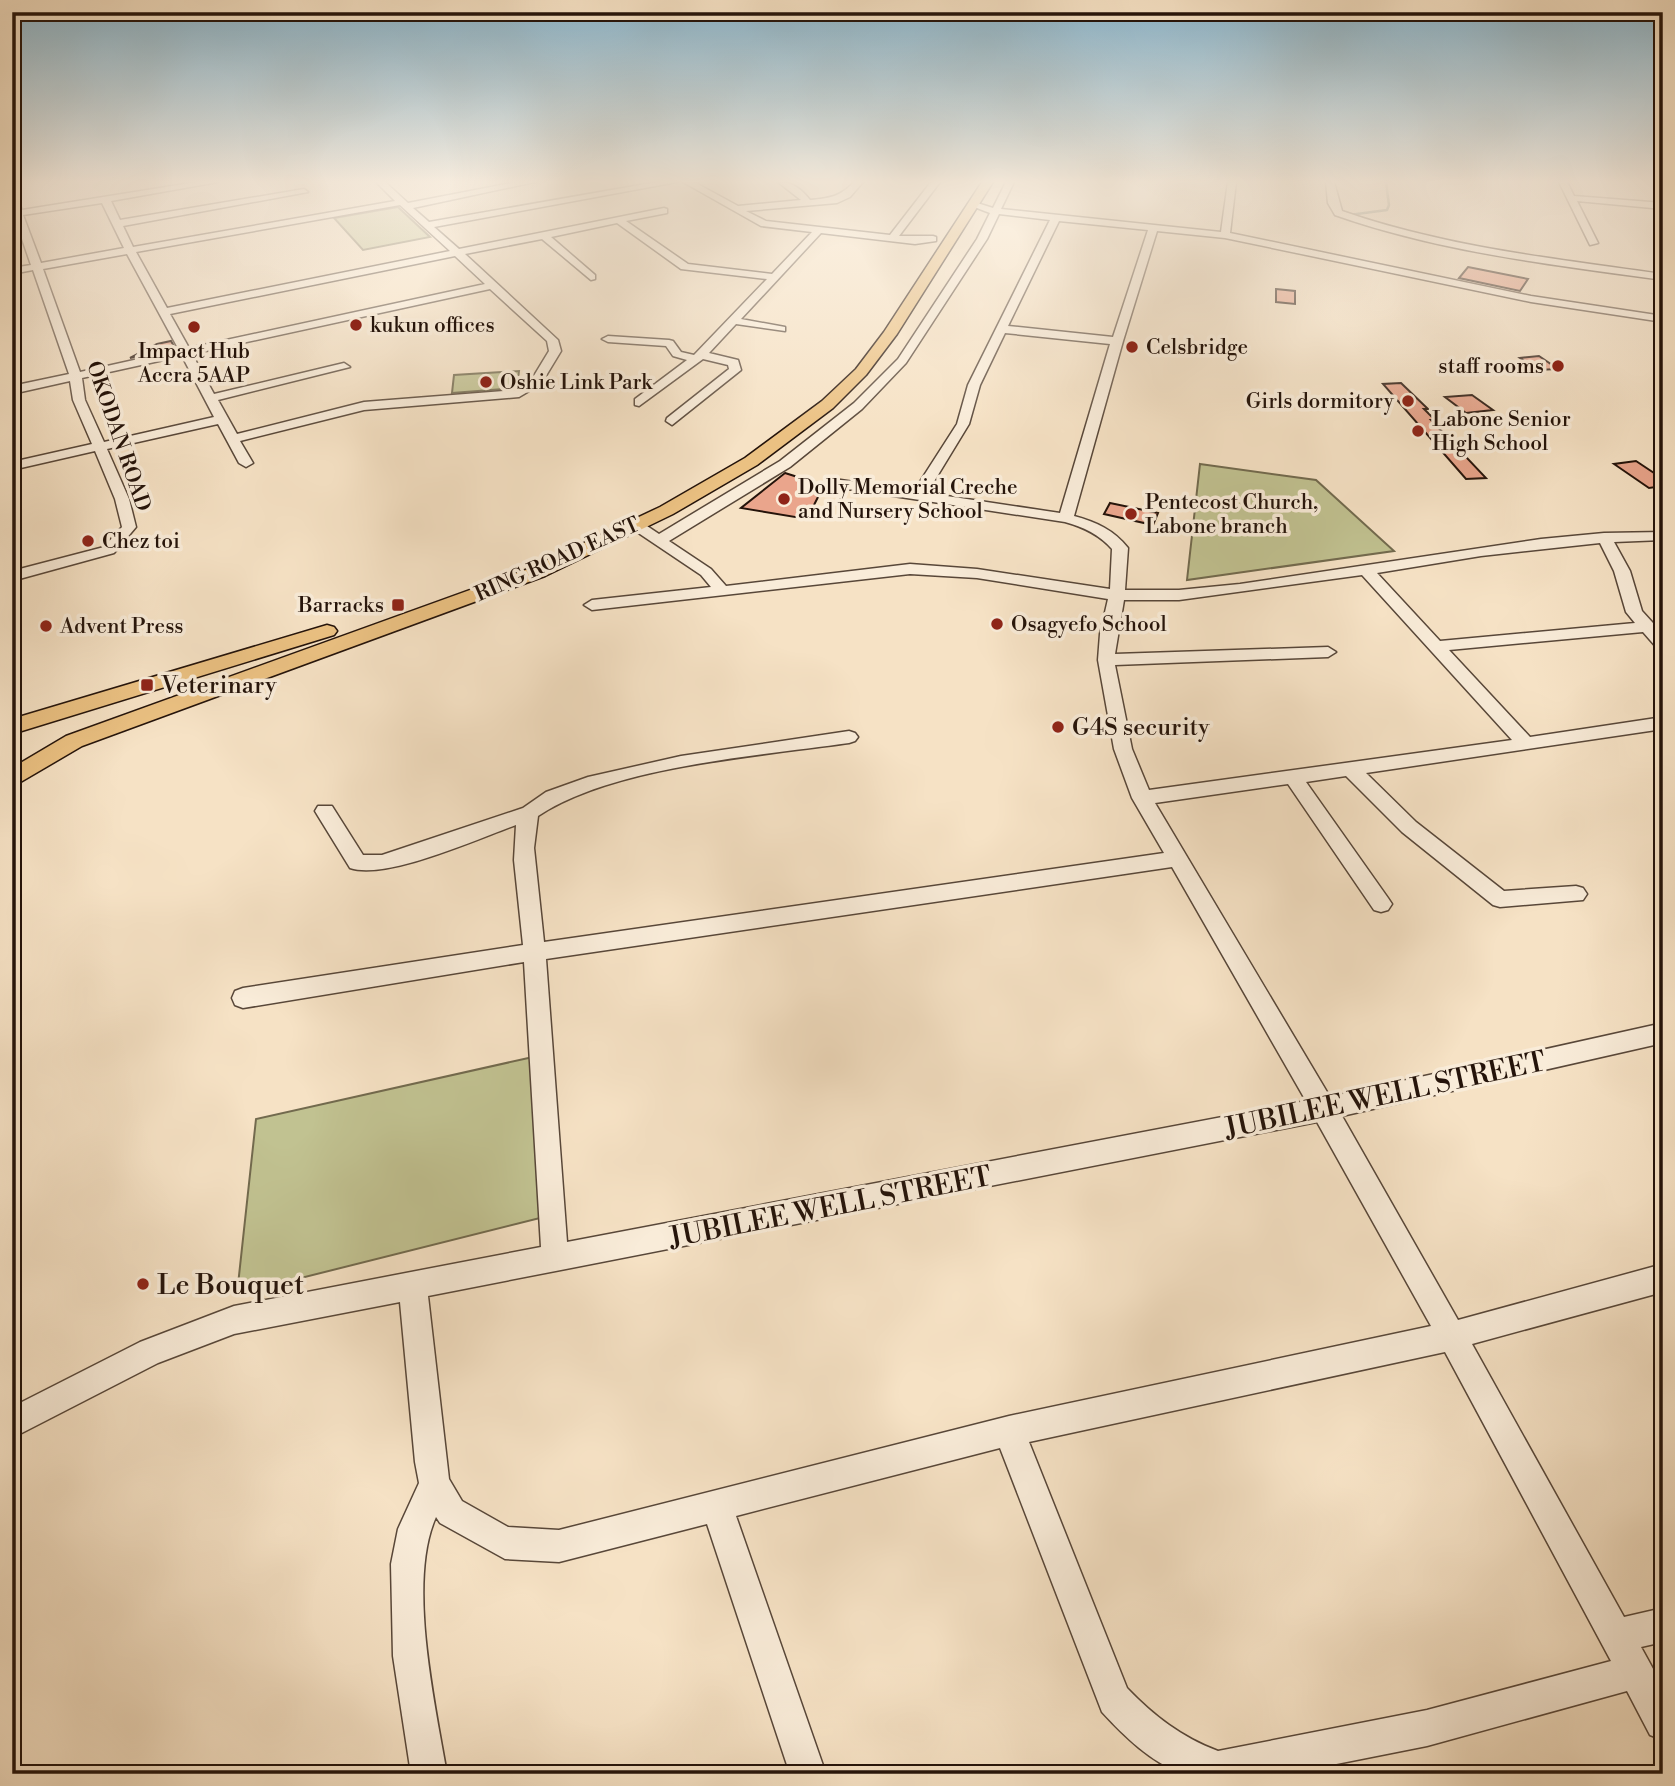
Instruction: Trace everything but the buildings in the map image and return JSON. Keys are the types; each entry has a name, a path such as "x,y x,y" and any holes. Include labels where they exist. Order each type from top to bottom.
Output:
{"main road":[{"name":"RING ROAD EAST","path":"12,727 252,655 466,584 652,501 760,445 823,408 861,371 880,347 934,265"},
{"name":"RING ROAD EAST","path":"12,779 74,741 520,579 598,545 700,491 760,445 786,418 840,371 874,328"},
{"path":"64,713 57,731 61,736 74,741"},
{"path":"12,760 74,741"}],"street":[{"path":"12,271 46,265"},
{"path":"139,265 246,464"},
{"path":"165,312 392,265"},
{"path":"232,439 364,406 519,393 537,381 555,351 552,340 472,265"},
{"path":"578,265 591,277"},
{"path":"683,265 775,276"},
{"path":"639,402 699,357 785,265"},
{"path":"658,541 786,464 858,406 902,361 961,265"},
{"path":"917,497 963,424 974,385 1033,265"},
{"path":"1066,518 1142,265"},
{"path":"1370,265 1531,299 1663,318"},
{"path":"1577,265 1663,277"},
{"name":"OKODAN ROAD","path":"12,576 109,550 121,539 128,527 122,499 102,447 79,400 76,377 37,267"},
{"path":"12,390 493,285"},
{"path":"735,321 781,329"},
{"path":"1002,329 1117,341"},
{"path":"608,339 669,343 677,354 734,363 735,370 672,421"},
{"path":"211,398 344,367"},
{"path":"12,466 222,419"},
{"path":"834,484 1066,518 1099,529 1110,536 1120,548 1117,595 1108,634 1106,660 1123,749 1142,798 1325,1109 1663,1722"},
{"path":"636,525 706,572 722,591"},
{"path":"592,605 911,569 990,576 1117,595 1178,595 1367,571 1518,547 1604,537 1663,536"},
{"path":"1604,537 1622,572 1634,612 1663,644"},
{"path":"1367,571 1526,744"},
{"path":"1437,646 1647,627"},
{"path":"1106,660 1328,652"},
{"path":"1142,798 1663,723"},
{"path":"325,811 357,863 383,863 530,813 549,798 578,785 660,767 849,737"},
{"path":"1349,768 1409,827 1500,899 1576,894"},
{"path":"1292,776 1381,904"},
{"path":"530,813 525,827 526,868 555,1259"},
{"path":"243,998 534,952 1178,859"},
{"name":"JUBILEE WELL STREET","path":"12,1423 150,1352 234,1320 1325,1109 1663,1033"},
{"path":"413,1286 430,1462 435,1484 451,1512 505,1543 559,1546 1009,1431 1451,1336 1663,1278"},
{"path":"1009,1431 1114,1700 1141,1728 1180,1755 1205,1765 1218,1769 1427,1728 1634,1672"},
{"path":"429,1774 410,1656 407,1578 414,1529 435,1484"},
{"path":"717,1506 808,1774"},
{"path":"1614,1636 1663,1625"}],"green space":[{"name":"Oshie Link Park","path":"519,371 517,388 452,393 454,375"},
{"path":"1200,464 1316,480 1394,551 1187,580"},
{"path":"533,1057 548,1216 237,1294 256,1119"}],"place":[{"name":"kukun offices","path":"356,325"},
{"name":"Impact Hub Accra 5AAP","path":"194,327"},
{"name":"Celsbridge","path":"1132,347"},
{"name":"staff rooms","path":"1558,366"},
{"name":"Oshie Link Park","path":"486,382"},
{"name":"Girls dormitory","path":"1408,401"},
{"name":"Labone Senior High School","path":"1418,431"},
{"name":"Dolly Memorial Creche and Nursery School","path":"784,499"},
{"name":"Pentecost Church, Labone branch","path":"1131,514"},
{"name":"Chez toi","path":"88,541"},
{"name":"Barracks","path":"398,605"},
{"name":"Osagyefo School","path":"997,624"},
{"name":"Advent Press","path":"46,626"},
{"name":"Veterinary","path":"147,685"},
{"name":"G4S security","path":"1058,727"},
{"name":"Le Bouquet","path":"143,1284"}]}
